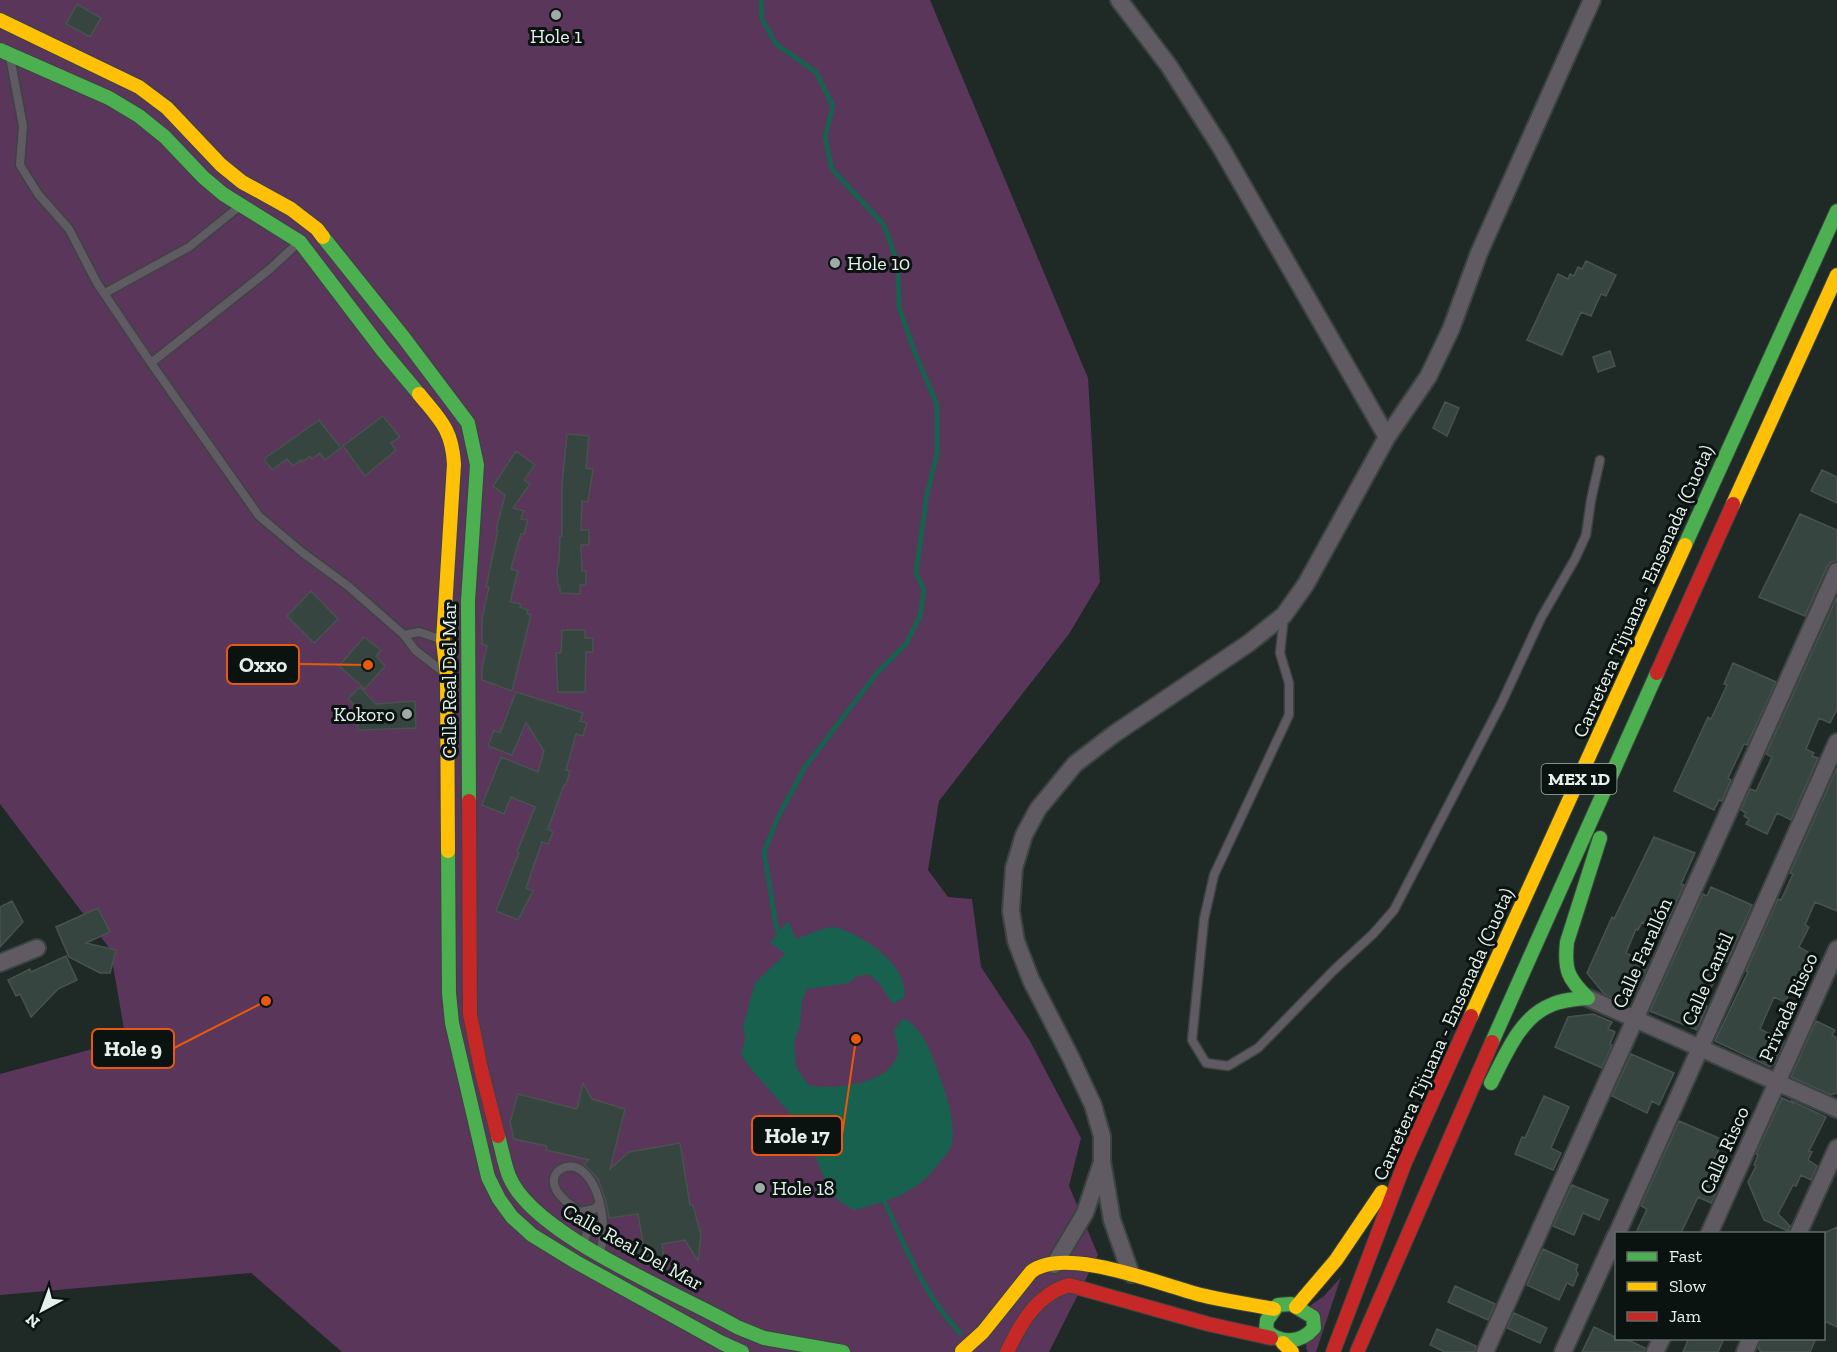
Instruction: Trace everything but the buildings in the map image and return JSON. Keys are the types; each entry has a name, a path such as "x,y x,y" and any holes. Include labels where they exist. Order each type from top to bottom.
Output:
{"main road":[{"name":"Calle Real Del Mar","path":"0,20 140,87 167,108 221,165 235,176 291,209 316,229 404,338 468,423 474,448 476,478 468,601 470,1014 481,1069 509,1177 518,1193 529,1207 583,1246 737,1328 764,1338 819,1350 843,1352"},
{"name":"Calle Real Del Mar","path":"5,52 109,98 139,116 165,137 203,177 240,206 300,242 383,351 447,428 453,446 454,464 443,641 447,675 449,993 452,1023 488,1177 499,1199 512,1217 532,1235 576,1262 742,1352"},
{"name":"Carretera Tijuana - Ensenada (Cuota)","path":"1333,1352 1405,1162 1837,211"},
{"name":"MEX 1D","path":"1357,1352 1521,975 1837,275"},
{"path":"383,351 404,338"},
{"path":"445,602 468,601"},
{"path":"1588,999 1570,982 1566,971 1567,942 1611,804 1618,779 1620,759"},
{"path":"1442,1156 1464,1132 1519,1035 1537,1012 1567,1000 1588,999"},
{"path":"1296,1307 1336,1260 1405,1162"},
{"path":"964,1352 1026,1277 1037,1268 1054,1265 1089,1265 1215,1299 1274,1309"},
{"path":"1007,1352 1040,1300 1059,1286 1069,1285 1282,1344 1305,1340 1314,1330 1313,1317 1296,1307 1286,1304 1278,1305 1267,1316 1265,1324 1266,1330 1282,1344"}],"street":[{"path":"1119,0 1169,66 1220,146 1388,436"},
{"path":"1131,1275 1112,1220 1102,1161 1102,1136 1093,1105 1031,980 1016,941 1011,911 1014,868 1024,835 1038,809 1075,764 1114,734 1249,643 1284,615 1311,575 1388,436 1428,377 1450,329 1479,253 1592,0"},
{"name":"Calle Farallón","path":"1485,1352 1837,572"},
{"name":"Calle Cantil","path":"1618,1232 1837,742"},
{"path":"0,963 37,948"},
{"name":"Privada Risco","path":"1777,1083 1837,949"},
{"path":"1588,999 1837,1110"},
{"name":"Calle Risco","path":"1709,1232 1777,1083"},
{"path":"1798,1232 1837,1148"},
{"path":"1054,1265 1085,1213 1102,1161"},
{"path":"1085,1213 1104,1215 1112,1220"},
{"name":"Calle Cantil","path":"1563,1352 1615,1238"}],"lane":[{"path":"5,52 23,126 20,165 38,194 69,229 105,294 260,516 303,553 348,586 404,635 415,650 447,675 468,676"},
{"path":"105,294 189,247 240,206"},
{"path":"151,363 270,270 316,229"},
{"path":"1284,615 1280,653 1288,683 1289,715 1214,875 1202,943 1192,1040 1206,1063 1228,1066 1258,1048 1334,970 1373,934 1394,910 1502,702 1541,618 1586,536 1600,460"},
{"path":"404,635 419,632 443,641"},
{"path":"464,1073 481,1069"},
{"path":"576,1262 589,1226 580,1212 572,1207 555,1188 557,1172 562,1167 571,1166 581,1170 598,1193 600,1203 603,1234 599,1254 591,1269"},
{"path":"580,1212 594,1209 600,1203"}],"shaded area":[{"path":"0,0 930,0 1088,378 1100,582 1069,634 939,801 928,870 948,897 972,899 981,967 1030,1041 1081,1138 1069,1186 1098,1255 1049,1352 342,1352 251,1273 0,1295 0,1074 126,1040 110,949 0,804"},
{"path":"788,921 796,939 832,927 855,935 873,946 889,960 901,976 904,986 905,997 893,1004 879,983 868,974 855,977 849,983 807,989 802,1001 800,1026 794,1041 796,1067 808,1085 846,1086 860,1083 885,1072 893,1064 898,1053 894,1030 904,1018 922,1036 933,1058 950,1110 953,1129 951,1147 922,1182 892,1199 854,1210 840,1202 829,1190 804,1129 741,1055 745,1039 743,1026 755,983 785,954 770,942"},
{"path":"1341,1277 1316,1352 1308,1352 1306,1348 1311,1305 1324,1296"}],"waterway":[{"path":"761,0 762,19 776,44 816,72 833,106 825,137 832,169 884,225 898,265 899,307 915,353 937,404 937,454 927,494 916,573 924,590 920,616 906,644 877,673 805,767 778,817 764,852 776,926 781,938"},
{"path":"882,1196 925,1285 935,1302 960,1333"}],"traffic: fast":[{"path":"0,50 109,98 139,116 165,137 203,177 223,194 300,242 383,351 419,394"},
{"path":"1685,545 1837,211"},
{"path":"323,237 468,423 477,465 468,601 469,801"},
{"path":"1492,1042 1657,673"},
{"path":"1588,998 1569,973 1566,952 1567,942 1600,838"},
{"path":"448,851 449,993 452,1023 488,1177 499,1199 512,1217 532,1235 576,1262 742,1352"},
{"path":"1491,1083 1515,1038 1531,1018 1555,1003 1588,998"},
{"path":"498,1136 509,1176 523,1198 546,1220 576,1241 737,1327 764,1338 843,1352"},
{"path":"1291,1304 1313,1317 1314,1328 1303,1337 1284,1340 1266,1330 1267,1320 1278,1305 1291,1304"}],"traffic: slow":[{"path":"0,20 139,87 167,108 221,165 242,182 291,209 317,229 323,237"},
{"path":"1733,504 1837,275"},
{"path":"419,394 448,433 454,464 443,641 447,675 448,851"},
{"path":"1471,1016 1685,545"},
{"path":"1296,1307 1336,1260 1382,1192"},
{"path":"962,1351 983,1332 1031,1272 1046,1265 1066,1263 1089,1265 1139,1276 1201,1295 1274,1309"},
{"path":"1283,1343 1292,1352"}],"traffic: jam":[{"path":"1657,673 1733,504"},
{"path":"469,801 470,1014 498,1136"},
{"path":"1333,1352 1405,1162 1471,1016"},
{"path":"1357,1352 1492,1042"},
{"path":"1007,1352 1031,1311 1047,1296 1069,1285 1208,1324 1271,1338"}],"place":[{"name":"Hole 1","path":"556,15"},
{"name":"Hole 10","path":"835,263"},
{"name":"Oxxo","path":"368,665"},
{"name":"Kokoro","path":"407,714"},
{"name":"Hole 9","path":"266,1001"},
{"name":"Hole 17","path":"856,1039"},
{"name":"Hole 18","path":"760,1188"}]}
